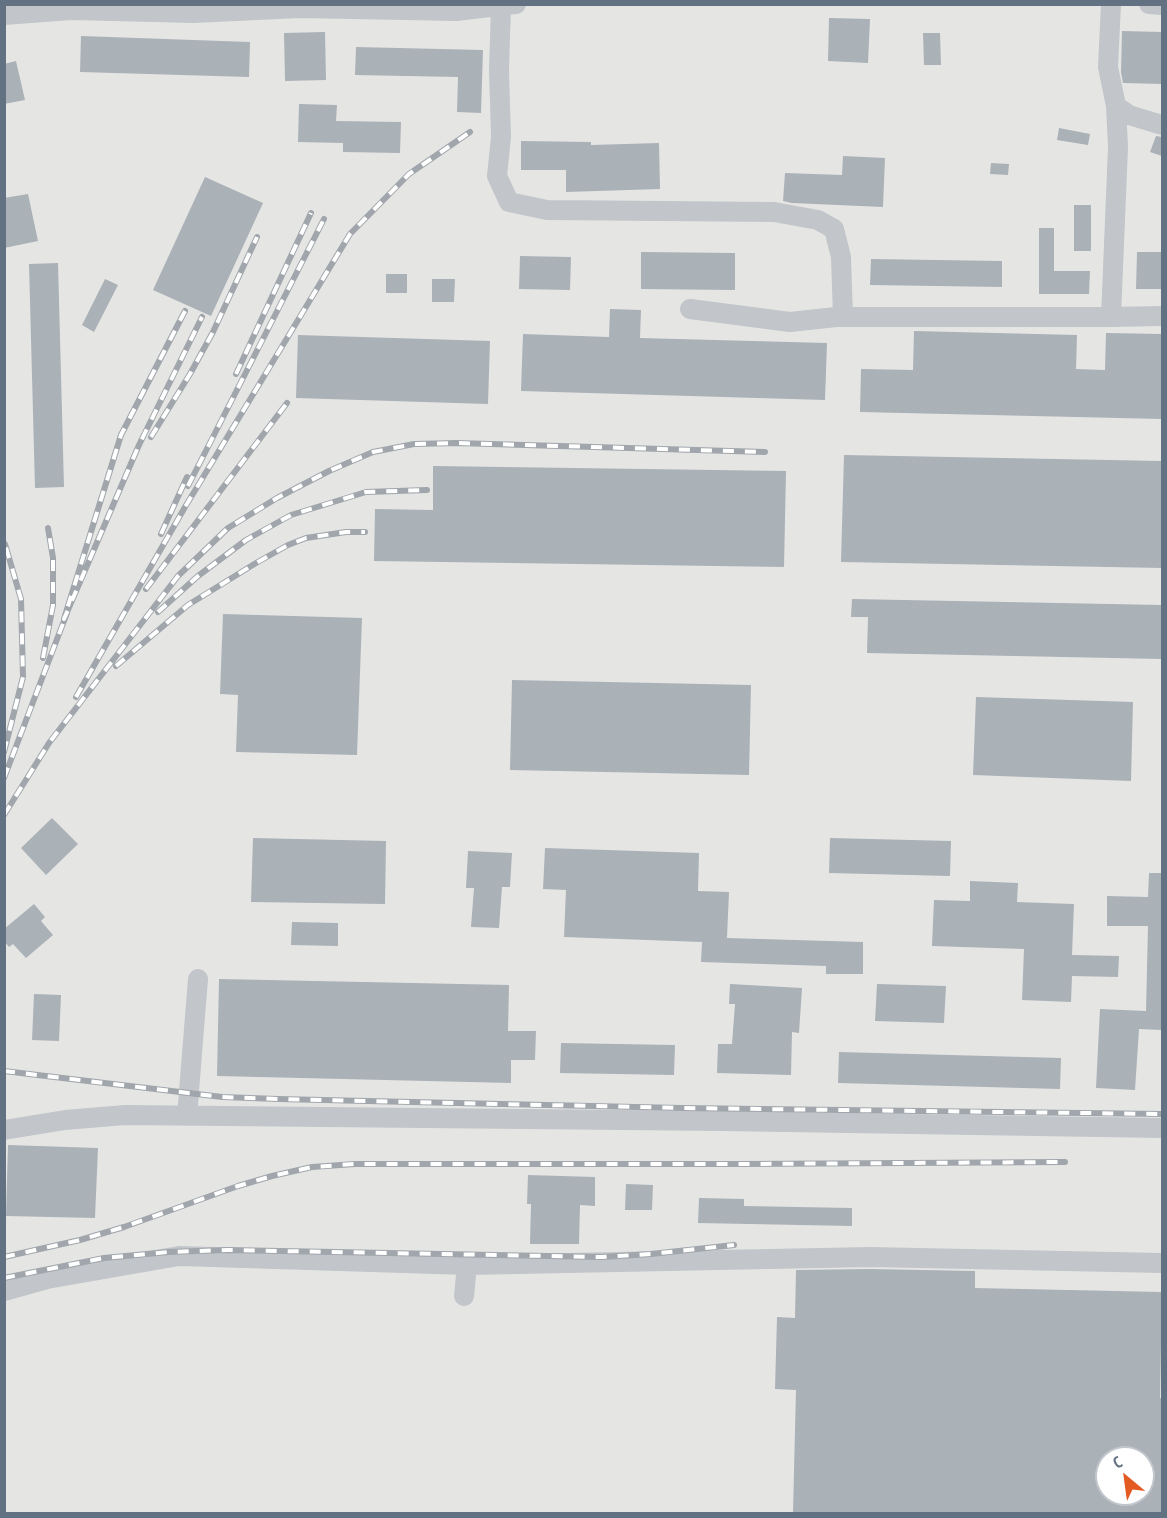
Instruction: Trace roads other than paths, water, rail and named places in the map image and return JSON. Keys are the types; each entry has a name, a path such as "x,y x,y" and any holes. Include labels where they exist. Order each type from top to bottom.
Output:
{"lane":[{"path":"1111,4 1108,67 1116,106 1118,147 1111,317"},
{"path":"1149,4 1162,5"},
{"path":"4,15 71,10 193,13 300,8 456,11 509,5 499,70 501,137 497,176 509,202 547,210 774,212 818,220 834,229 841,257 843,318"},
{"path":"1116,106 1130,115 1162,124"},
{"path":"690,309 790,322 843,318 1162,316"},
{"path":"187,1116 198,979"},
{"path":"4,1130 65,1120 115,1116 1162,1128"},
{"path":"4,1291 47,1279 179,1256 467,1265 870,1257 1162,1263"},
{"path":"464,1296 467,1265"}],"railway":[{"path":"76,697 185,507 350,234 409,174 470,132"},
{"path":"236,374 311,213"},
{"path":"188,486 324,219"},
{"path":"151,437 213,332 257,237"},
{"path":"185,311 121,435 64,619 139,445 202,317"},
{"path":"146,589 287,403"},
{"path":"4,815 49,743 178,576 228,528 277,498 329,471 373,452 414,444 456,443 765,452"},
{"path":"161,534 187,477"},
{"path":"158,612 198,576 246,540 291,515 366,492 427,490"},
{"path":"43,658 53,605 53,558 48,528"},
{"path":"116,666 188,605 288,545 306,538 346,532 365,532"},
{"path":"4,752 23,677 21,599 5,544"},
{"path":"4,778 67,613"},
{"path":"4,1071 222,1097 681,1108 1162,1114"},
{"path":"4,1257 80,1240 124,1227 238,1186 312,1167 355,1164 1065,1162"},
{"path":"4,1278 104,1258 168,1252 227,1250 602,1257 734,1245"}]}
